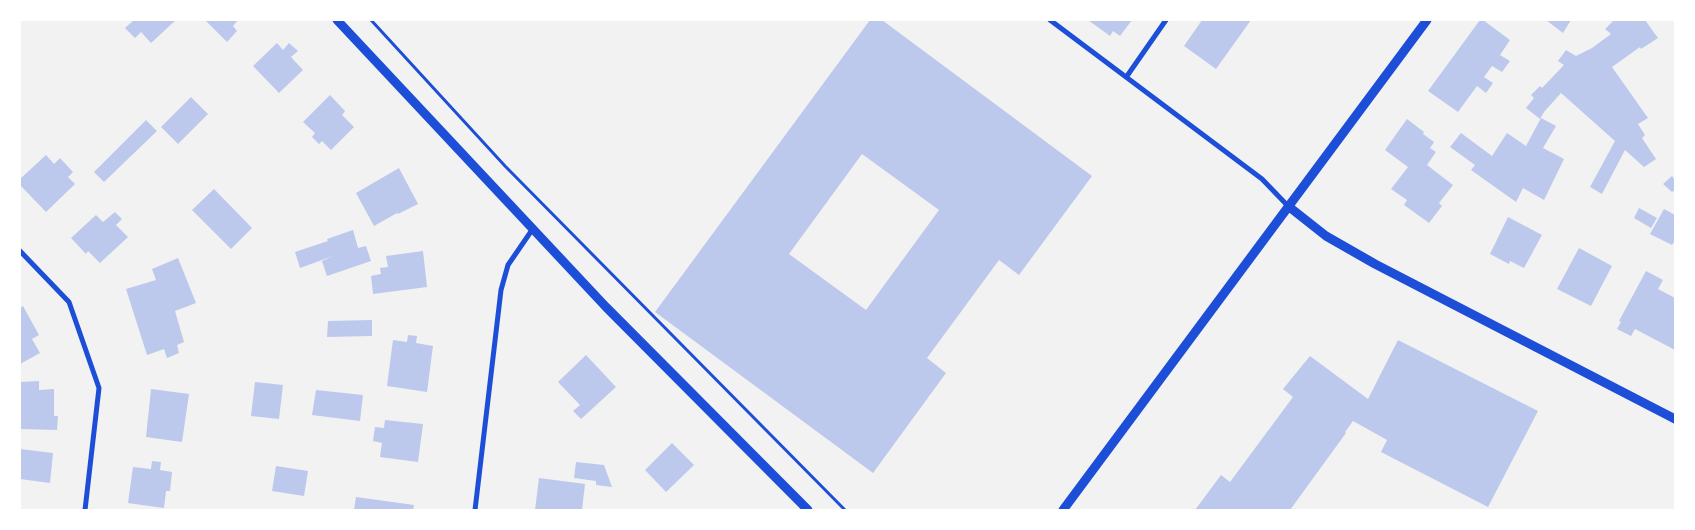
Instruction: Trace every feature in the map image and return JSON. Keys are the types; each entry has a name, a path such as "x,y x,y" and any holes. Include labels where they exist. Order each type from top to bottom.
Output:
{"street":[{"path":"337,20 606,307 808,510"},
{"path":"1050,20 1262,179 1288,206 1326,236 1375,264 1675,419"},
{"path":"1126,76 1166,20"},
{"path":"1063,510 1427,20"},
{"path":"475,510 501,290 508,265 532,230"},
{"path":"20,251 69,302 99,388 85,510"}],"path":[{"path":"371,20 505,166 845,510"}],"building":[{"path":"134,20 176,20 151,43 141,32 135,38 125,28"},
{"path":"205,20 238,20 233,26 237,31 227,42"},
{"path":"870,20 882,20 1092,176 1019,275 999,260 927,358 946,373 873,473 655,312","holes":["862,154 939,210 866,310 789,254"]},
{"path":"1088,20 1132,20 1120,36 1113,31 1110,36"},
{"path":"1202,20 1251,20 1216,69 1184,46"},
{"path":"1480,20 1483,20 1510,40 1500,55 1510,61 1502,72 1492,66 1484,77 1493,83 1486,93 1477,86 1458,112 1428,91"},
{"path":"1546,20 1571,20 1563,33"},
{"path":"1614,20 1645,20 1658,38 1641,49 1640,47 1612,67 1648,118 1638,124 1645,135 1642,138 1656,159 1644,167 1625,150 1602,194 1590,187 1615,141 1561,93 1540,119 1526,108 1534,98 1531,95 1540,86 1542,88 1564,65 1558,61 1566,50 1576,56 1592,48 1611,34 1605,29"},
{"path":"277,43 283,50 289,43 298,51 291,57 303,70 279,93 253,66"},
{"path":"330,95 345,111 342,115 354,127 331,150 322,141 319,144 312,137 315,133 303,122"},
{"path":"191,97 208,114 178,144 161,127"},
{"path":"1541,118 1556,126 1543,148 1564,159 1544,200 1523,188 1516,202 1471,170 1475,165 1450,147 1461,133 1492,156 1507,133 1526,146"},
{"path":"1407,119 1434,142 1430,148 1436,152 1427,165 1453,185 1439,203 1442,206 1429,223 1404,205 1407,200 1391,189 1408,167 1385,150"},
{"path":"146,120 157,131 104,182 94,172"},
{"path":"46,155 54,164 60,158 73,172 68,177 75,184 46,212 20,185 20,179"},
{"path":"399,168 418,204 374,226 356,193"},
{"path":"1672,176 1675,180 1675,190 1672,192 1663,184"},
{"path":"214,189 252,228 231,249 192,210"},
{"path":"1639,208 1657,218 1651,228 1634,218"},
{"path":"1664,209 1675,215 1675,240 1672,245 1650,234"},
{"path":"115,212 122,219 116,225 128,237 100,263 88,251 86,254 71,238 96,215 103,222"},
{"path":"1508,217 1542,235 1524,268 1510,261 1509,264 1490,254"},
{"path":"353,230 358,248 366,246 371,261 327,276 322,261 333,256 300,268 295,252"},
{"path":"1579,248 1612,266 1591,306 1557,289"},
{"path":"423,251 427,287 373,294 371,276 381,274 380,268 388,267 386,256"},
{"path":"178,258 196,303 175,311 184,342 177,345 179,353 167,358 164,349 147,355 126,289 156,280 152,269"},
{"path":"1646,271 1663,280 1658,289 1675,298 1675,350 1635,329 1631,336 1617,329 1621,322 1619,321"},
{"path":"23,306 39,335 32,339 40,353 20,364 20,308"},
{"path":"372,320 372,336 327,337 328,321"},
{"path":"408,335 417,336 416,343 433,346 427,392 387,386 393,340 407,342"},
{"path":"1398,340 1538,411 1488,507 1381,452 1387,440 1353,421 1290,510 1195,510 1221,475 1230,482 1293,397 1283,389 1310,356 1368,399"},
{"path":"586,355 616,387 581,419 573,411 580,405 558,382"},
{"path":"39,381 39,390 54,389 54,416 58,416 57,430 20,429 20,382"},
{"path":"255,382 283,385 279,419 251,416"},
{"path":"151,389 189,394 182,442 146,437"},
{"path":"316,390 363,395 360,421 312,415"},
{"path":"385,420 423,424 418,462 380,457 382,443 373,441 375,427 384,428"},
{"path":"672,443 694,465 666,492 645,470"},
{"path":"20,449 53,453 50,483 20,479"},
{"path":"152,461 161,462 160,470 172,472 170,491 166,491 164,508 128,503 133,467 151,469"},
{"path":"576,462 604,465 612,487 596,485 596,481 574,478"},
{"path":"276,466 308,471 304,496 272,491"},
{"path":"539,478 585,484 582,510 535,510"},
{"path":"356,497 414,505 413,510 354,510"}]}
